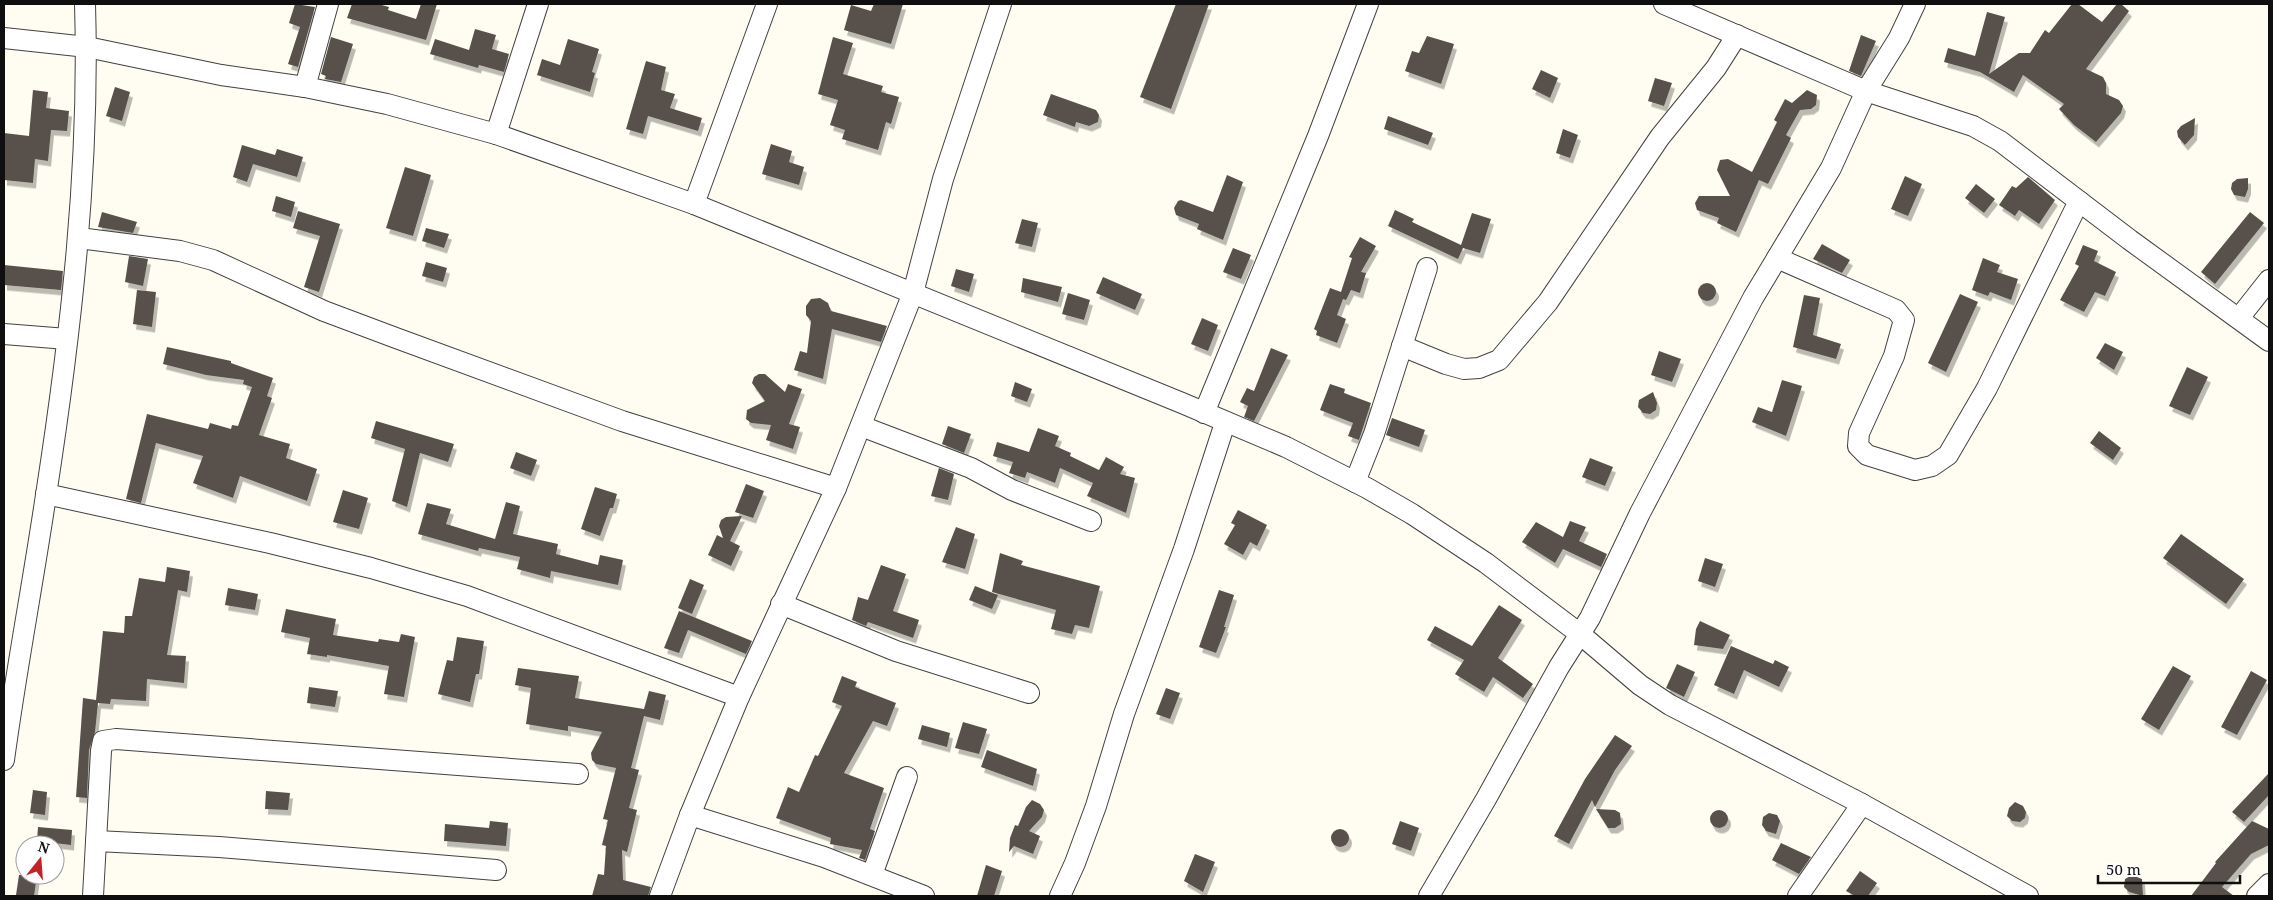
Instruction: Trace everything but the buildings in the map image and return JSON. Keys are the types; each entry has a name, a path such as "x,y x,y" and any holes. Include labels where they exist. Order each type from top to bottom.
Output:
{"street":[{"path":"4,753 46,494 79,238 87,47 85,4"},
{"path":"305,87 328,4"},
{"path":"496,134 538,4"},
{"path":"694,204 767,4"},
{"path":"660,896 690,815 739,697 836,488 913,293 943,179 1001,4"},
{"path":"1204,413 1318,136 1368,4"},
{"path":"1664,4 1866,91 1973,126 2000,141 2078,201 2269,341"},
{"path":"1429,896 1559,667 1580,634 1640,513 1754,298 1831,168 1866,91 1899,38 1915,4"},
{"path":"1402,346 1446,364 1464,368 1479,368 1499,360 1554,294 1660,136 1716,68 1737,35"},
{"path":"4,38 87,47 221,76 305,87 387,104 496,134 694,204 1286,447 1356,482 1412,514 1486,563 1580,634 1640,685 1670,705 1862,804 2028,896"},
{"path":"1777,258 1896,310 1904,320 1894,356 1859,433 1858,446 1866,455 1915,470 1932,466 1948,455 1987,388 2078,201"},
{"path":"79,238 180,251 213,260 324,311 405,342 622,421 836,488"},
{"path":"1356,482 1427,268"},
{"path":"2239,318 2269,280"},
{"path":"4,334 67,339"},
{"path":"1060,896 1075,863 1096,806 1124,714 1184,549 1226,422"},
{"path":"861,426 971,468 1012,490 1091,521"},
{"path":"46,494 270,543 371,568 467,596 739,697"},
{"path":"781,604 896,651 1029,693"},
{"path":"93,896 103,741 116,740 578,774"},
{"path":"872,875 907,777"},
{"path":"1798,896 1862,804"},
{"path":"690,815 824,857 924,896"},
{"path":"96,841 219,848 496,870"},
{"path":"2257,896 2269,884"}]}
